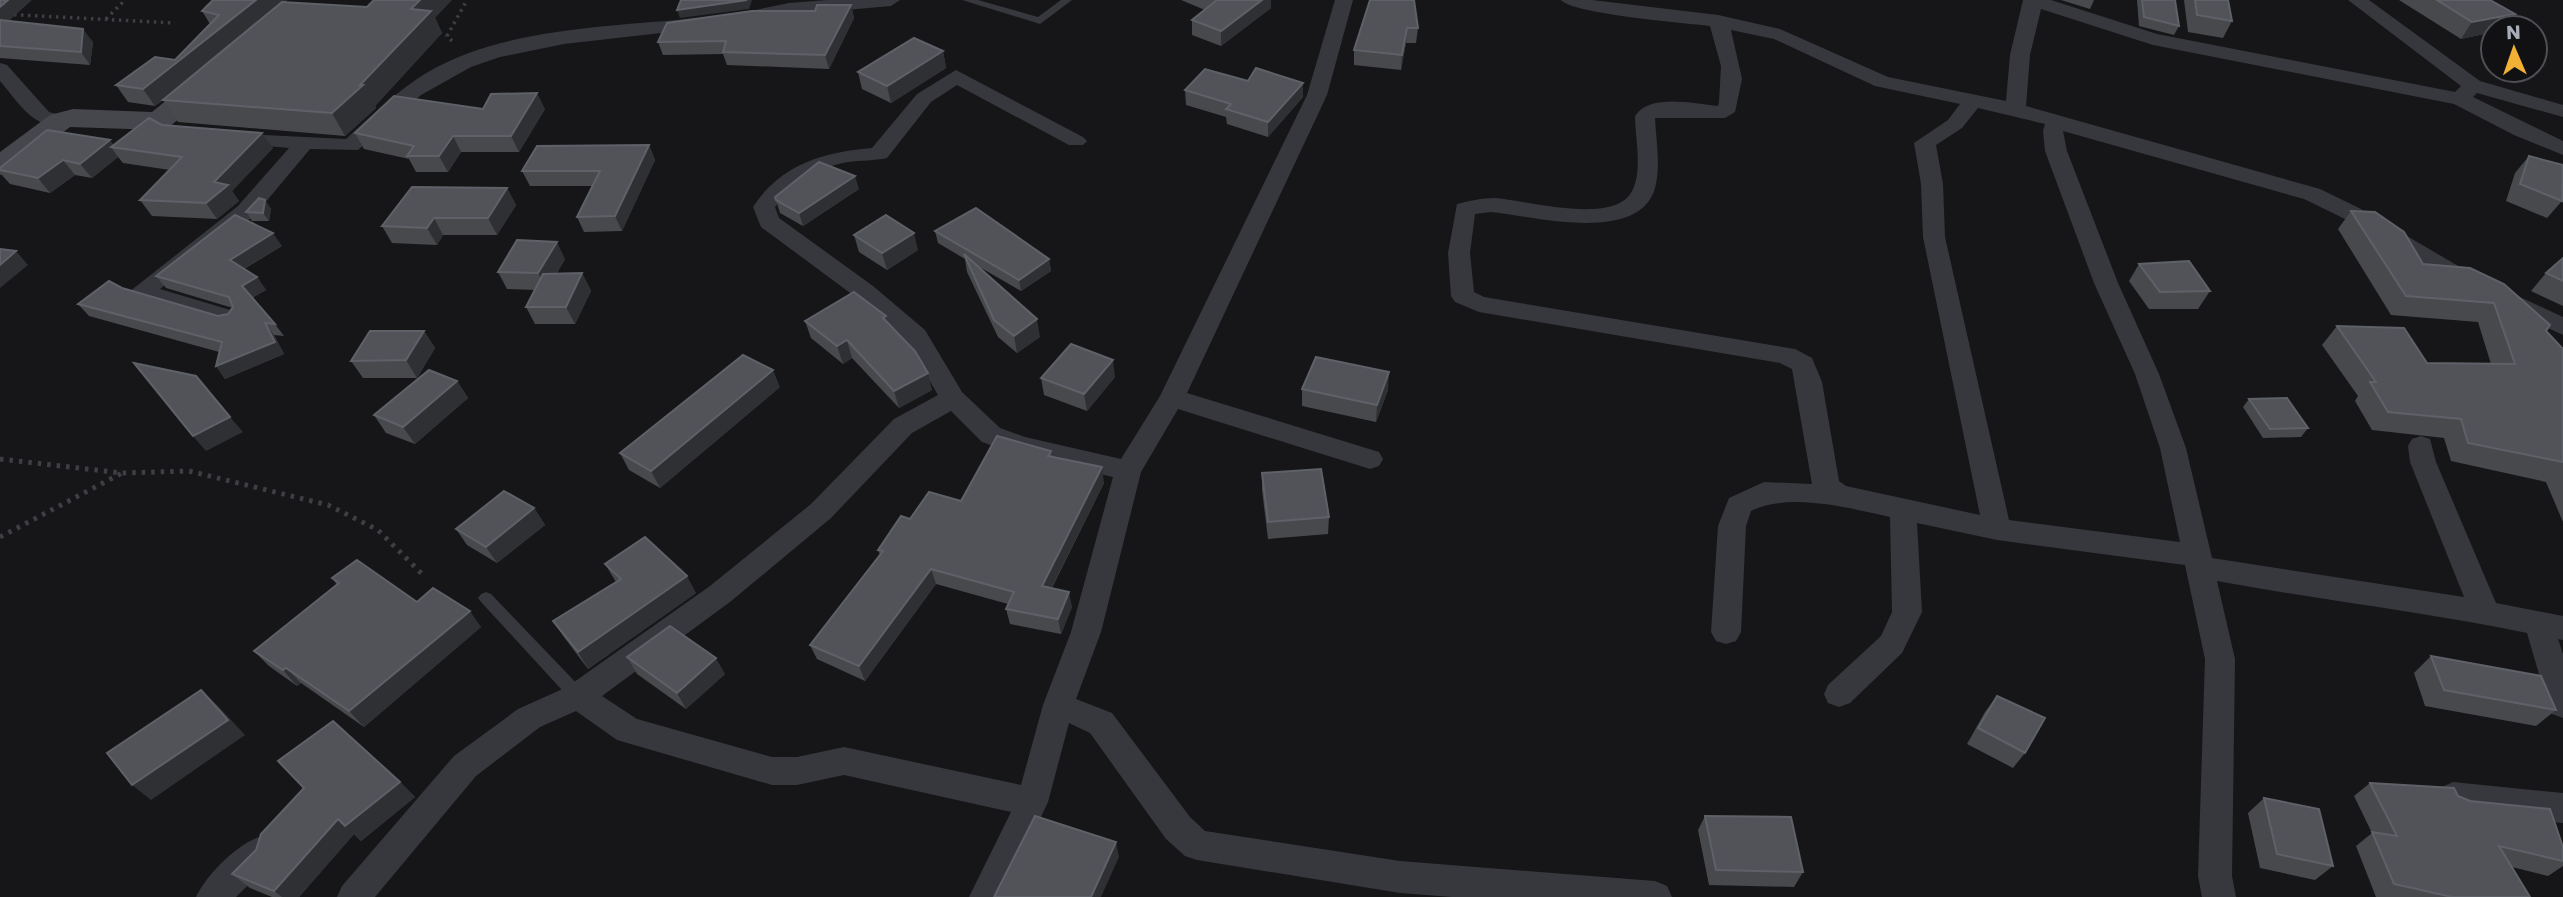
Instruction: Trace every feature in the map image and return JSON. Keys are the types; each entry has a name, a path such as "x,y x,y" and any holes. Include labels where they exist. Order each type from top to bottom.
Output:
{"street":[{"path":"213,135 351,146 395,105 439,74 494,53 582,37 720,22 789,9 891,0"},
{"path":"986,897 1032,802 1058,705 1094,605 1128,471 1172,398 1317,95 1344,0"},
{"path":"1570,0 1587,5 1718,21 1780,35 1882,82 2015,109 2336,203 2430,264 2563,327"},
{"path":"2015,109 2020,55 2033,0 2153,39 2563,111"},
{"path":"2357,0 2466,92 2521,131 2563,149"},
{"path":"1718,21 1730,50 1731,103 1725,112 1653,109 1644,116 1645,188 1638,201 1615,215 1554,213 1489,205 1465,209 1459,253 1463,296 1479,304 1786,355 1803,364 1809,382 1826,486 1838,495"},
{"path":"0,166 60,121 73,118 166,127 232,61"},
{"path":"0,69 43,117 60,121"},
{"path":"1076,141 956,76 924,98 879,153 845,156 815,166 775,191 764,208 769,222 864,292 916,335 953,398 991,435 1034,450 1128,471"},
{"path":"1973,100 1955,124 1925,143 1932,184 1934,237 1997,528"},
{"path":"2056,123 2053,131 2056,151 2106,283 2147,374 2173,448 2220,659 2215,876 2219,897"},
{"path":"228,318 141,292 246,211 305,142"},
{"path":"354,897 465,766 529,718 578,696 720,594 821,511 903,426 953,398"},
{"path":"1172,398 1370,459"},
{"path":"2421,446 2423,463 2485,612"},
{"path":"1726,632 1732,526 1739,505 1763,492 1838,495 1997,528 2198,561 2551,625 2563,705"},
{"path":"1839,694 1892,644 1907,612 1903,508"},
{"path":"578,696 628,730 772,771 797,771 844,761 1032,802"},
{"path":"1058,705 1101,723 1178,828 1197,845 1400,877 1656,897"},
{"path":"2453,797 2563,808"},
{"path":"212,897 260,852"}],"lane":[{"path":"967,0 1040,21 1067,0"},
{"path":"486,598 578,696"}],"path":[{"path":"106,19 125,0"},
{"path":"0,14 175,23"},
{"path":"0,459 122,473 189,471 328,505 377,530 425,577"},
{"path":"0,537 122,473"}],"building":[{"path":"213,0 256,0 143,89 116,85 155,57 175,60 219,15 202,11"},
{"path":"374,0 420,0 411,9 431,11 360,85 363,85 332,113 163,100 282,2 367,7"},
{"path":"681,0 747,0 677,10"},
{"path":"1217,0 1262,0 1221,31 1192,20"},
{"path":"1370,0 1414,0 1418,28 1407,28 1402,55 1354,50"},
{"path":"2142,0 2175,0 2179,26 2144,17"},
{"path":"2195,0 2228,0 2232,21 2197,15"},
{"path":"2437,0 2490,0 2515,14 2479,14 2479,21 2472,22"},
{"path":"817,5 851,5 825,55 723,52 726,41 658,42 667,23 752,11 815,11"},
{"path":"0,20 83,29 81,52 0,46"},
{"path":"914,38 943,51 887,86 858,72"},
{"path":"1256,68 1303,83 1268,122 1226,109 1231,104 1185,90 1205,69 1248,81"},
{"path":"537,93 511,136 453,136 439,156 407,156 414,146 355,133 394,96 483,109 491,94"},
{"path":"149,118 162,125 262,133 214,182 228,185 206,203 140,200 182,157 111,147"},
{"path":"47,130 110,140 80,164 63,160 38,178 0,170"},
{"path":"649,145 615,216 577,217 600,171 522,171 537,146"},
{"path":"2529,156 2563,165 2562,201 2520,184"},
{"path":"819,162 855,176 799,213 776,200 775,197"},
{"path":"412,187 507,188 488,218 434,218 427,228 382,226"},
{"path":"259,198 265,200 263,213 246,212"},
{"path":"976,208 1049,259 1019,280 935,231"},
{"path":"2351,211 2375,212 2404,232 2423,264 2470,268 2504,284 2550,325 2546,331 2563,349 2563,462 2468,443 2461,419 2388,412 2370,382 2376,382 2337,326 2404,328 2427,363 2515,364 2494,303 2406,296"},
{"path":"235,215 273,233 230,260 257,277 242,286 275,324 265,323 275,342 216,366 222,342 78,304 109,281 122,288 218,316 228,314 233,307 229,297 156,276"},
{"path":"886,215 914,233 882,253 854,235"},
{"path":"517,240 557,242 538,273 498,272"},
{"path":"0,249 16,251 0,265"},
{"path":"964,254 1037,319 1014,336 994,320"},
{"path":"2563,258 2563,281 2546,273"},
{"path":"2189,261 2210,291 2160,292 2139,264"},
{"path":"582,273 566,307 526,307 543,274"},
{"path":"854,292 886,316 883,318 915,351 928,373 894,391 847,340 837,346 805,321"},
{"path":"370,331 424,331 406,360 351,361"},
{"path":"1071,344 1113,360 1084,394 1041,378"},
{"path":"743,355 773,370 651,471 620,453"},
{"path":"1316,357 1389,372 1377,405 1302,389"},
{"path":"134,363 196,376 230,417 193,436"},
{"path":"429,370 457,381 403,427 374,415"},
{"path":"2287,398 2308,428 2270,429 2249,399"},
{"path":"997,436 1051,451 1048,456 1102,467 1042,586 1069,592 1058,619 1006,609 1014,592 931,569 859,666 810,645 883,551 878,550 901,516 910,519 929,492 961,501"},
{"path":"1321,469 1329,517 1268,522 1262,473"},
{"path":"504,491 534,508 486,547 456,529"},
{"path":"645,537 687,576 578,652 553,621 621,579 605,564"},
{"path":"357,560 417,602 433,588 470,611 349,711 286,668 283,670 254,651 339,583 332,578"},
{"path":"670,626 716,658 677,693 627,657"},
{"path":"2431,656 2541,676 2556,710 2444,690"},
{"path":"201,690 228,720 132,785 107,753"},
{"path":"1997,696 2045,718 2025,753 1978,728"},
{"path":"333,721 400,782 345,826 338,819 274,891 232,874 256,850 261,834 304,788 278,761"},
{"path":"2370,783 2454,788 2458,796 2470,801 2550,809 2563,847 2563,861 2499,846 2530,897 2452,897 2394,884 2372,832 2397,836"},
{"path":"2264,798 2319,809 2333,866 2277,854"},
{"path":"1035,816 1116,842 1091,897 994,897"},
{"path":"1705,816 1791,817 1803,872 1716,870"}]}
